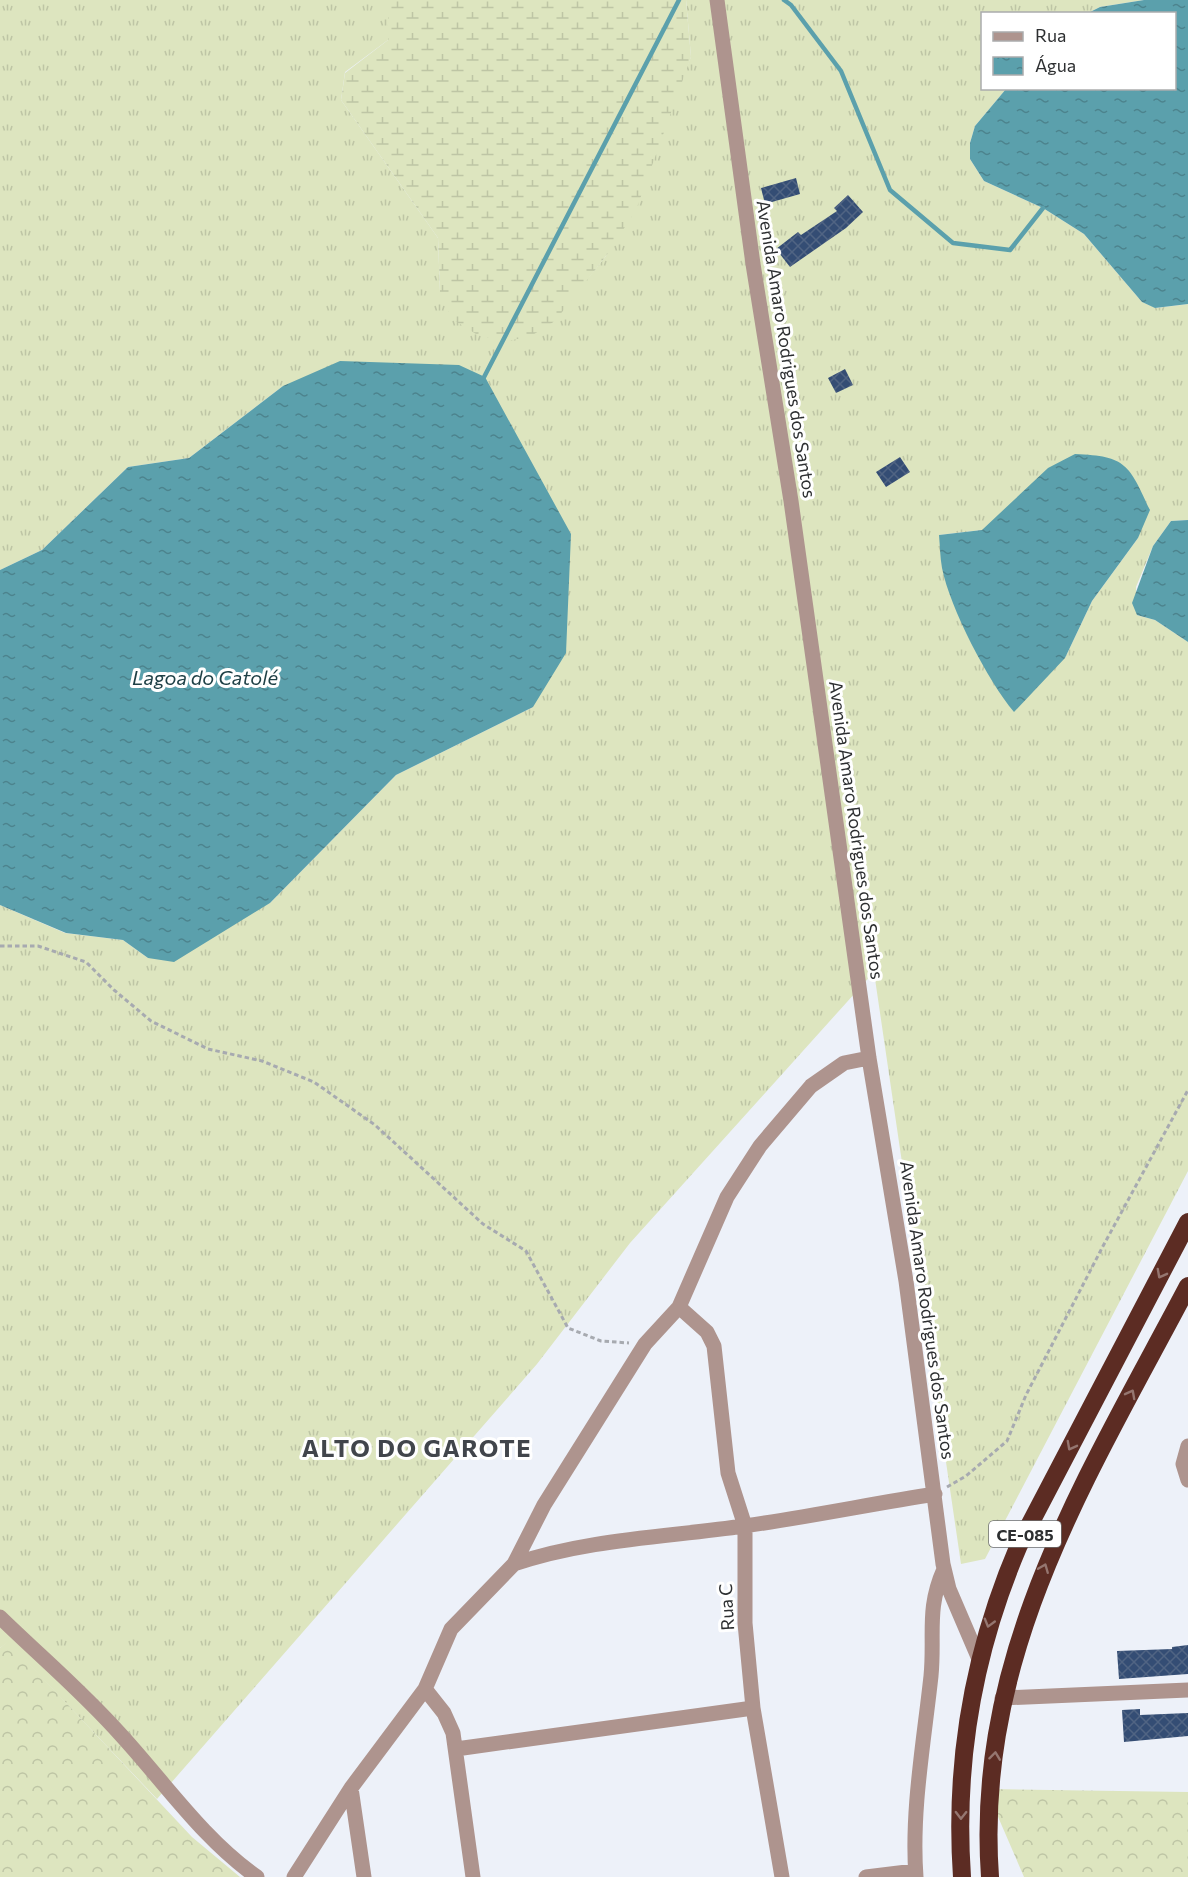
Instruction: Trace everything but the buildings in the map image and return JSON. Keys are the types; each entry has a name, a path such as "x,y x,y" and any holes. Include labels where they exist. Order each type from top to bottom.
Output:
{"highway":[{"name":"CE-085","path":"962,1877 963,1760 970,1701 979,1659 998,1594 1019,1545 1188,1222"},
{"name":"CE-085","path":"990,1877 988,1809 1002,1698 1027,1611 1046,1563 1188,1286"}],"street":[{"name":"Avenida Amaro Rodrigues dos Santos","path":"717,0 753,264 792,501 868,1058 906,1281 944,1569 949,1589 979,1659"},
{"path":"294,1877 351,1788 425,1689 451,1629 514,1564 544,1505 645,1344 679,1307 727,1197 779,1121 798,1098 831,1071 844,1063 868,1058"},
{"name":"Rua C","path":"679,1307 707,1332 714,1346 728,1473 745,1526 745,1623 753,1708 782,1877"},
{"path":"1188,1446 1183,1464 1188,1480"},
{"path":"514,1564 542,1555 647,1537 745,1526 935,1494"},
{"path":"866,1877 915,1874 920,1760 931,1674 931,1611 934,1591 944,1569"},
{"path":"0,1617 120,1734 171,1795 256,1877"},
{"path":"425,1689 444,1713 453,1733 473,1877"},
{"path":"1002,1698 1188,1690"},
{"path":"456,1749 753,1708"},
{"path":"351,1788 364,1877"}],"path":[{"path":"0,946 38,946 86,962 151,1022 208,1049 262,1061 314,1082 375,1125 483,1224 526,1251 568,1328 601,1341 645,1344"},
{"path":"935,1494 966,1476 1007,1441 1026,1395 1102,1248 1188,1090"}],"green space":[{"path":"0,0 388,0 388,40 345,72 341,100 438,238 440,292 589,277 606,256 691,57 686,0 1144,0 1100,7 1090,12 981,12 981,90 1005,90 975,126 970,143 970,159 984,181 1043,208 1084,234 1142,302 1156,308 1188,304 1188,520 1171,521 1153,546 1136,587 1137,615 1155,620 1188,642 1188,1171 985,1559 961,1564 874,972 630,1243 537,1364 157,1799 8,1642 0,1648 0,905 65,933 123,940 148,958 270,903 396,775 533,707 283,386 189,458 128,467 42,550 0,570","holes":["982,530 1138,538 1092,601 1065,658 939,535"]},
{"path":"388,0 686,0 691,57 636,210 606,256 555,321 531,336 504,342 476,334 452,319 440,292 438,238 341,100 345,73 388,40"},
{"path":"8,1641 192,1837 240,1877 0,1877 0,1648"},
{"path":"986,1789 1188,1792 1188,1877 1024,1877"}],"water":[{"path":"1144,0 1188,0 1188,304 1155,308 1142,302 1084,234 1043,208 984,181 970,159 970,143 975,126 1005,90 1176,90 1176,12 1090,12 1100,7"},
{"name":"Lagoa do Catolé","path":"340,361 459,365 485,377 571,534 566,653 533,707 396,775 270,903 174,962 148,958 123,940 66,933 0,905 0,570 42,550 128,467 189,458 283,386"},
{"path":"1075,454 1106,457 1124,466 1137,483 1150,510 1138,538 1092,601 1065,658 1014,712 993,682 961,623 942,568 939,535 982,530 1048,468"},
{"path":"1188,520 1188,642 1155,620 1137,615 1132,603 1153,546 1171,521"}],"waterway":[{"path":"482,381 679,0"},
{"path":"784,0 791,5 841,71 890,190 953,243 1010,250 1043,208"}],"district":[{"name":"ALTO DO GAROTE","path":"417,1447"}]}
